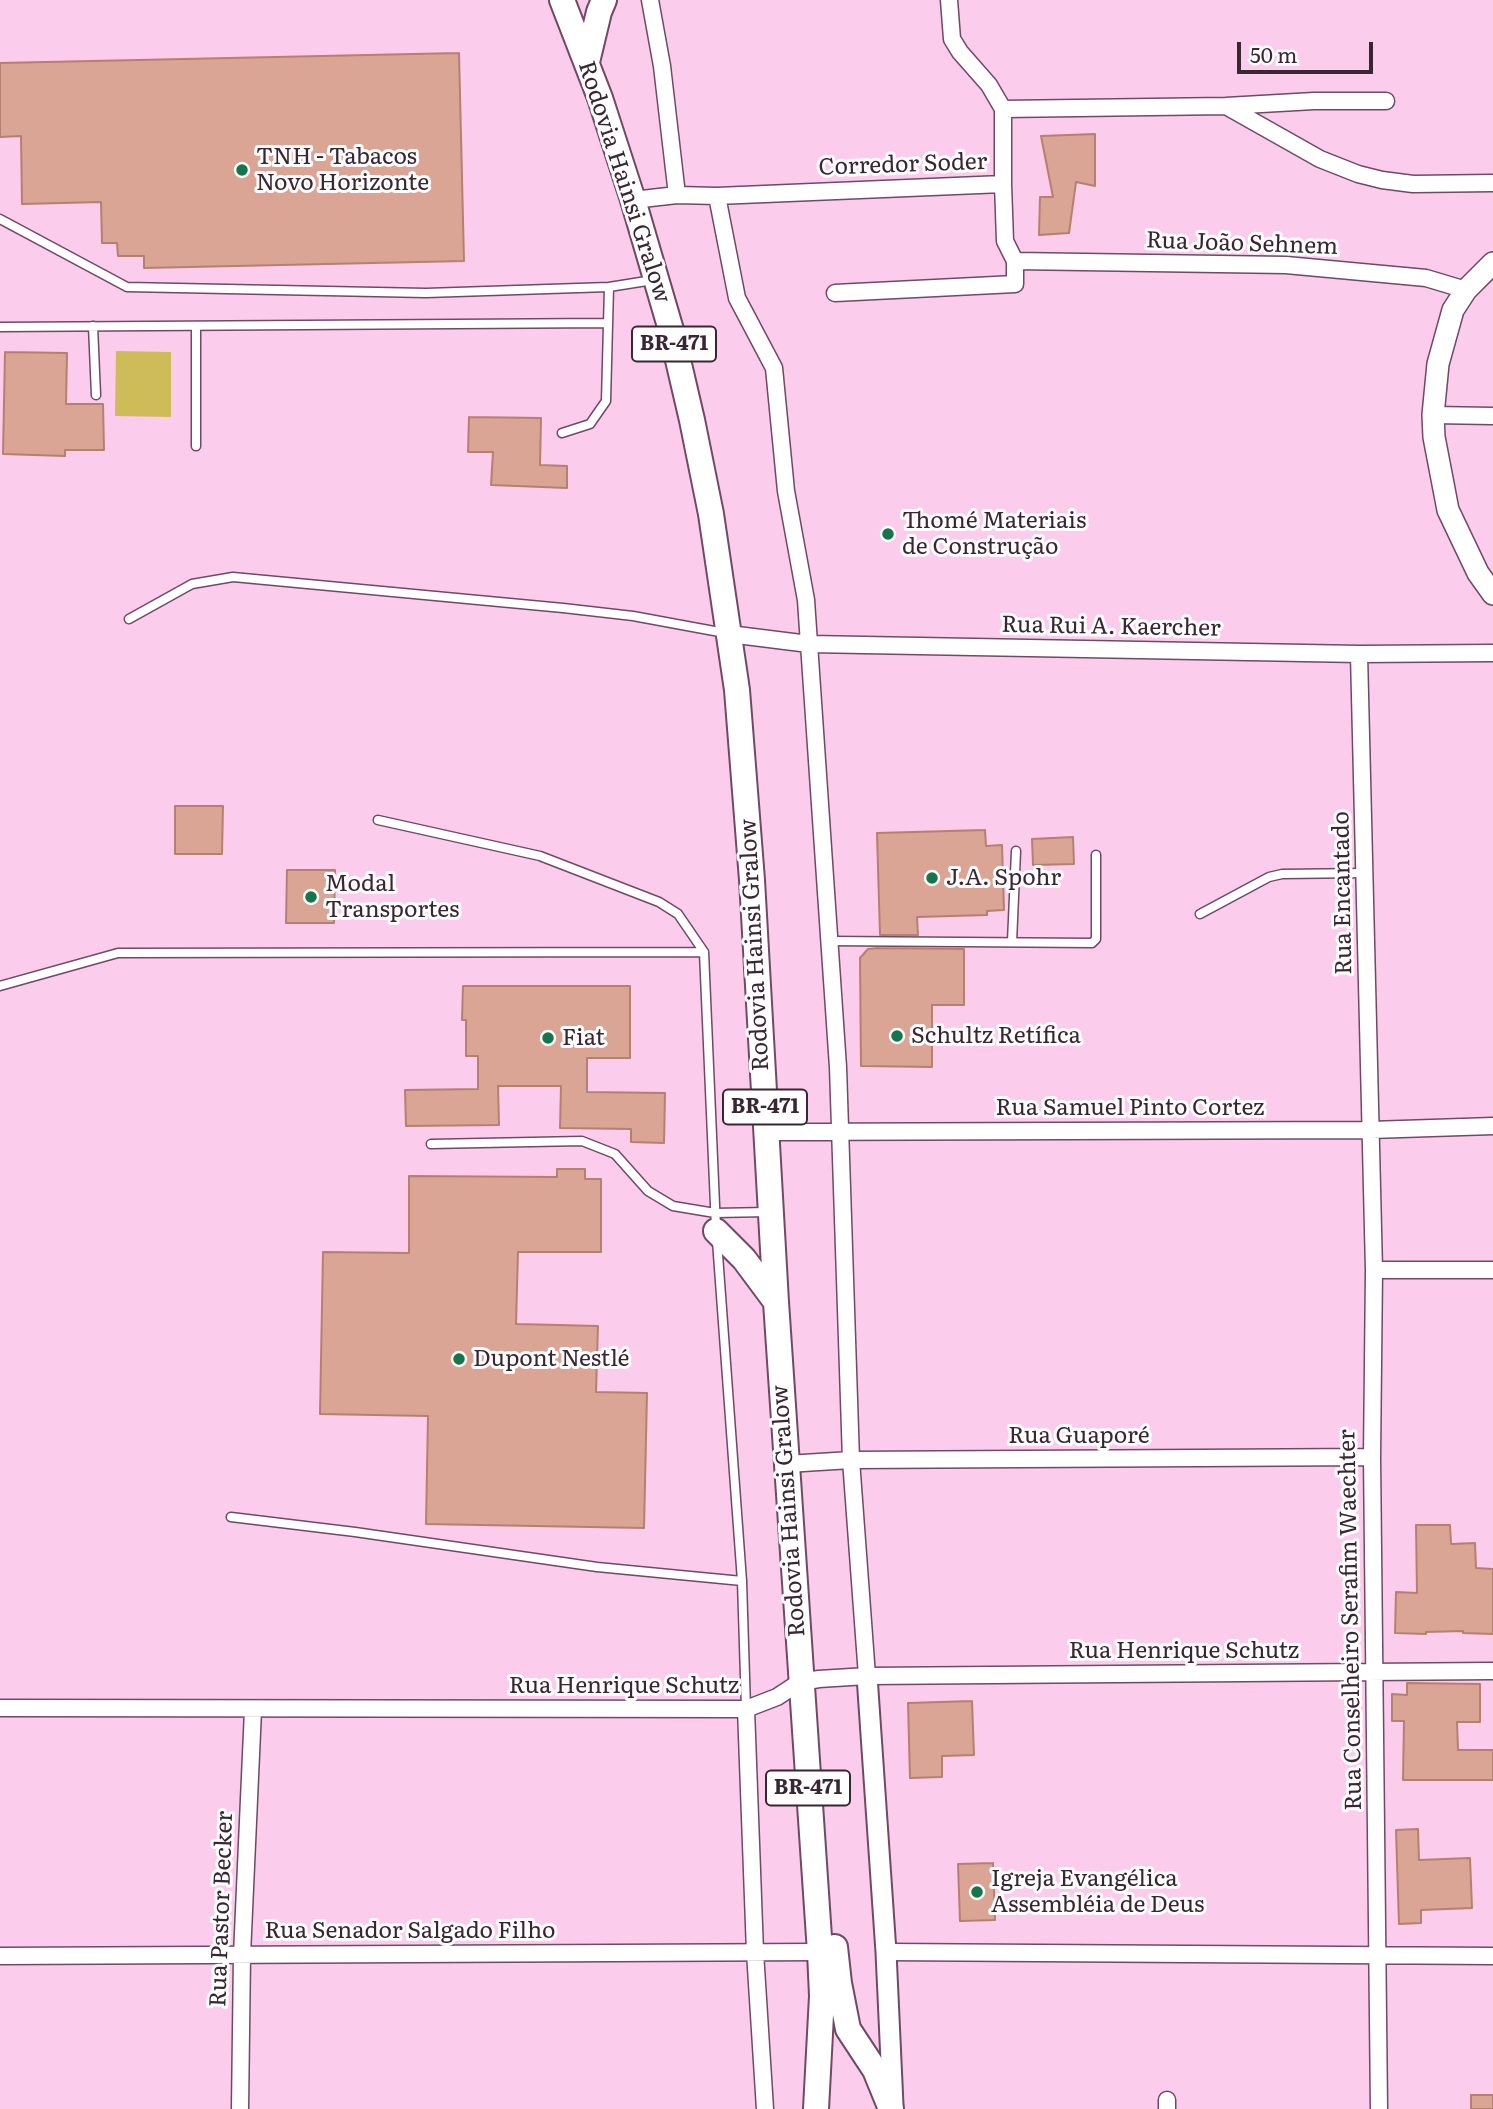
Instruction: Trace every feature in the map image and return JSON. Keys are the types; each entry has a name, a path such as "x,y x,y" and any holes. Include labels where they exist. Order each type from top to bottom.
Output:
{"main road":[{"name":"Rodovia Hainsi Gralow","path":"562,0 587,62 656,279 692,419 711,514 729,634 747,806 800,1682 830,2109"},
{"path":"587,62 604,0"},
{"path":"1493,263 1466,290 1453,310 1438,364 1433,415 1434,437 1448,510 1478,573 1493,594"},
{"path":"715,1222 776,1302"},
{"path":"811,1832 824,1868 839,1983 848,2029 875,2070 892,2109"},
{"name":"Rodovia Hainsi Gralow","path":"816,2109 822,1996"}],"street":[{"path":"650,0 662,66 677,195"},
{"path":"949,0 952,39 989,85 1003,108 1386,101"},
{"path":"1226,106 1320,159 1358,174 1412,184 1493,183"},
{"name":"Corredor Soder","path":"633,200 677,195 717,196 1003,184 1003,108"},
{"path":"835,293 1015,284 1015,261 1005,241 1003,184"},
{"path":"717,196 737,298 774,368 786,491 806,600 838,1067 851,1460 886,1952 892,2109"},
{"name":"Rua João Sehnem","path":"1015,261 1286,264 1426,278 1466,290"},
{"path":"1433,415 1493,416"},
{"name":"Rua Rui A. Kaercher","path":"729,634 809,643 1359,654 1493,653"},
{"name":"Rua Encantado","path":"1359,654 1371,1130"},
{"name":"Rua Samuel Pinto Cortez","path":"766,1132 1371,1130 1493,1126"},
{"name":"Rua Conselheiro Serafim Waechter","path":"1371,1130 1379,2109"},
{"path":"1374,1270 1493,1270"},
{"name":"Rua Guaporé","path":"787,1464 851,1460 1372,1457"},
{"name":"Rua Henrique Schutz","path":"0,1708 746,1710 777,1697 800,1682 867,1676 1493,1671"},
{"name":"Rua Pastor Becker","path":"240,2109 242,1955 253,1710"},
{"path":"746,1710 755,1952 765,2109"},
{"name":"Rua Senador Salgado Filho","path":"0,1956 820,1952"},
{"path":"886,1952 1493,1956"}],"lane":[{"path":"0,219 127,287 426,293 609,288 656,279"},
{"path":"562,433 590,424 606,401 609,288"},
{"path":"0,327 608,323"},
{"path":"196,326 196,446"},
{"path":"93,327 96,395"},
{"path":"129,619 192,584 233,577 633,616 729,634"},
{"path":"378,820 540,856 659,902 678,914 704,952 715,1222 742,1581 746,1710"},
{"path":"1012,942 1016,850"},
{"path":"829,941 1092,943 1096,939 1096,855"},
{"path":"1200,914 1269,877 1282,874 1365,873"},
{"path":"0,986 118,953 704,952"},
{"path":"431,1144 582,1141 615,1154 648,1191 673,1206 715,1222 772,1212"},
{"path":"232,1517 597,1567 742,1581"}],"shaded area":[{"path":"116,351 171,352 171,417 115,416"}],"building":[{"name":"TNH - Tabacos Novo Horizonte","path":"459,53 464,261 144,268 144,256 118,256 117,243 102,243 101,202 22,204 21,136 0,137 0,63"},
{"path":"1095,134 1095,186 1076,182 1069,233 1039,235 1040,197 1053,197 1041,136"},
{"path":"5,352 67,353 66,404 103,404 104,450 65,450 65,456 3,454"},
{"path":"469,417 541,418 540,465 567,466 567,488 491,485 493,452 468,452"},
{"path":"175,806 223,806 222,854 175,854"},
{"name":"J.A. Spohr","path":"985,830 986,846 1002,845 1004,910 987,911 987,915 917,917 918,935 880,935 877,833"},
{"path":"1073,837 1074,864 1033,865 1032,839"},
{"name":"Modal Transportes","path":"287,870 335,870 334,923 286,923"},
{"name":"Schultz Retífica","path":"868,949 964,949 964,1005 932,1005 932,1067 861,1066 860,958"},
{"name":"Fiat","path":"463,986 630,986 630,1058 587,1058 587,1092 665,1093 664,1143 631,1142 631,1129 560,1128 561,1086 498,1086 499,1125 406,1126 405,1090 478,1089 478,1056 466,1056 466,1020 462,1020"},
{"name":"Dupont Nestlé","path":"557,1169 585,1169 585,1179 601,1179 601,1252 518,1252 516,1324 598,1326 596,1392 647,1393 644,1528 426,1524 428,1416 320,1414 323,1252 409,1253 409,1176 557,1177"},
{"path":"1416,1525 1450,1525 1451,1544 1475,1543 1476,1568 1493,1569 1493,1634 1463,1631 1395,1633 1396,1592 1417,1593"},
{"path":"1407,1683 1480,1684 1480,1722 1457,1722 1458,1750 1493,1750 1493,1780 1403,1780 1404,1721 1392,1721 1392,1694 1407,1695"},
{"path":"972,1701 974,1755 942,1756 942,1777 910,1778 908,1703"},
{"path":"1418,1829 1419,1860 1470,1858 1472,1908 1421,1910 1421,1923 1399,1924 1396,1830"},
{"name":"Igreja Evangélica Assembléia de Deus","path":"993,1863 995,1920 960,1921 958,1864"},
{"path":"1471,2095 1493,2095 1493,2109 1471,2109"}],"place":[{"name":"TNH - Tabacos Novo Horizonte","path":"242,170"},
{"name":"Thomé Materiais de Construção","path":"888,534"},
{"name":"J.A. Spohr","path":"932,878"},
{"name":"Modal Transportes","path":"311,897"},
{"name":"Schultz Retífica","path":"897,1036"},
{"name":"Fiat","path":"548,1038"},
{"name":"Dupont Nestlé","path":"459,1359"},
{"name":"Igreja Evangélica Assembléia de Deus","path":"977,1892"}]}
